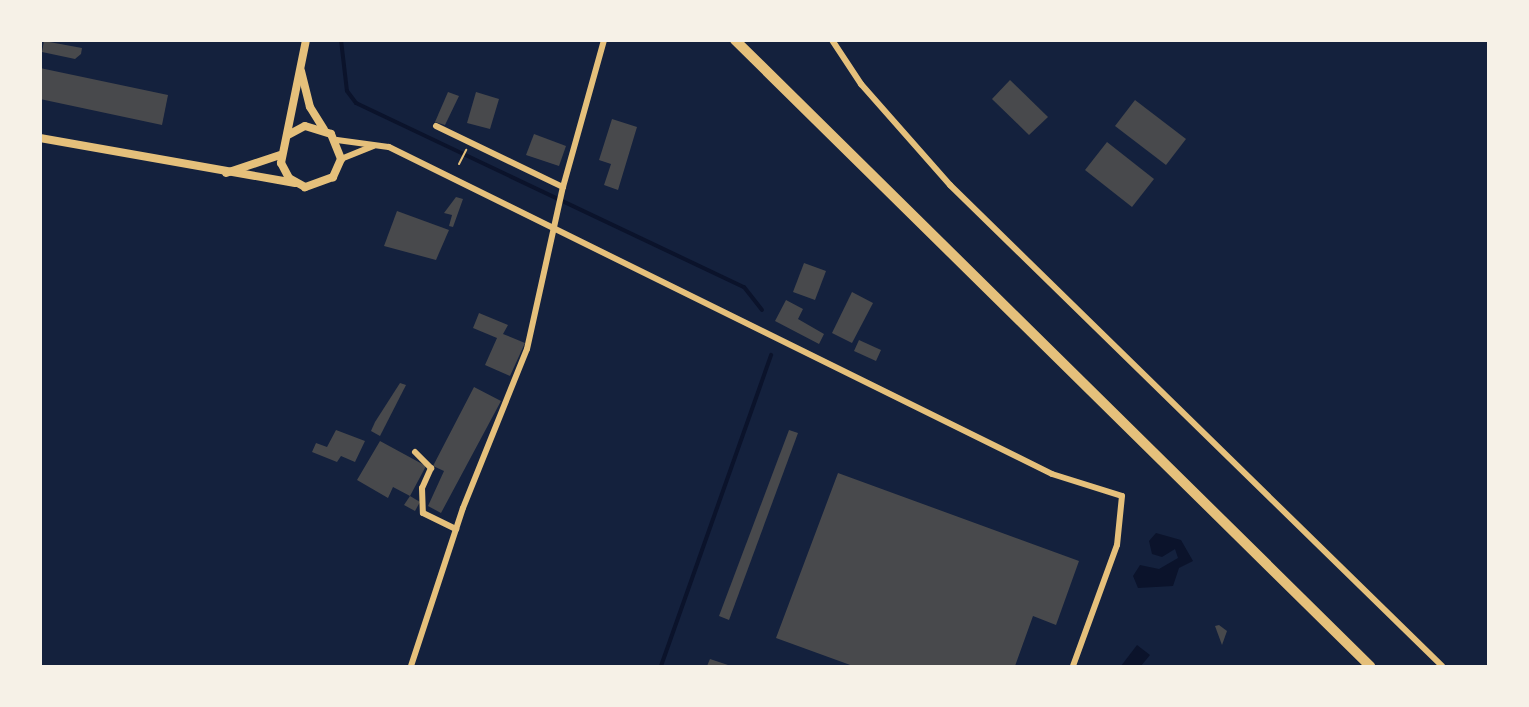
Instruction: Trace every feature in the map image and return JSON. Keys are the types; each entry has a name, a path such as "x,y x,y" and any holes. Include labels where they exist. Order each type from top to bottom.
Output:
{"main road":[{"path":"735,40 1370,666"}],"street":[{"path":"295,183 284,171 280,155 288,135 306,40"},
{"path":"411,666 456,529 527,348 561,213 563,187 604,40"},
{"path":"832,40 861,84 950,185 1442,666"},
{"path":"300,65 310,107 324,129 337,141 341,159"},
{"path":"288,135 305,126 324,129"},
{"path":"436,126 563,187"},
{"path":"40,138 222,174 295,183 325,184 341,159 375,145"},
{"path":"337,141 375,145 556,227 1052,474 1122,496 1117,545 1073,666"},
{"path":"222,174 280,155"},
{"path":"415,452 431,468 422,488 423,513 456,529"}],"path":[{"path":"459,164 466,149"}],"water":[{"path":"1156,533 1181,540 1193,561 1179,568 1173,586 1138,588 1133,576 1140,565 1159,569 1178,558 1175,549 1162,557 1152,554 1149,541"},
{"path":"1137,645 1150,655 1141,666 1121,666"}],"building":[{"path":"44,41 82,48 81,54 75,59 42,52"},
{"path":"40,68 168,95 162,125 40,99"},
{"path":"1010,80 1048,117 1029,135 992,99"},
{"path":"448,92 459,96 445,125 435,122"},
{"path":"476,92 499,99 490,129 467,123"},
{"path":"1135,100 1186,139 1166,165 1115,126"},
{"path":"612,119 637,127 618,190 604,185 611,164 599,160"},
{"path":"534,134 566,146 559,166 526,155"},
{"path":"1107,142 1154,179 1132,207 1085,170"},
{"path":"456,197 463,199 453,227 449,226 452,215 444,213"},
{"path":"397,211 449,230 436,260 384,246"},
{"path":"804,263 826,271 815,300 793,292"},
{"path":"852,292 873,303 852,343 832,333"},
{"path":"786,300 803,309 798,319 824,334 819,344 775,321"},
{"path":"479,313 508,325 503,334 525,343 510,376 485,365 497,338 473,328"},
{"path":"859,340 881,350 876,361 854,351"},
{"path":"400,383 406,385 380,436 371,431"},
{"path":"474,387 501,401 441,513 428,506 444,471 433,466"},
{"path":"336,430 365,441 355,462 341,456 337,462 312,452 316,443 327,447"},
{"path":"789,430 798,433 729,620 719,616"},
{"path":"380,441 426,466 410,496 393,487 388,498 357,480"},
{"path":"838,473 1079,561 1056,625 1033,616 1015,666 853,666 776,638"},
{"path":"410,496 420,502 415,511 404,505"},
{"path":"1219,625 1227,631 1222,645 1215,626"},
{"path":"710,659 731,666 707,666"}],"waterway":[{"path":"341,40 347,91 356,103 744,287 762,310"},
{"path":"661,666 771,355"}]}
